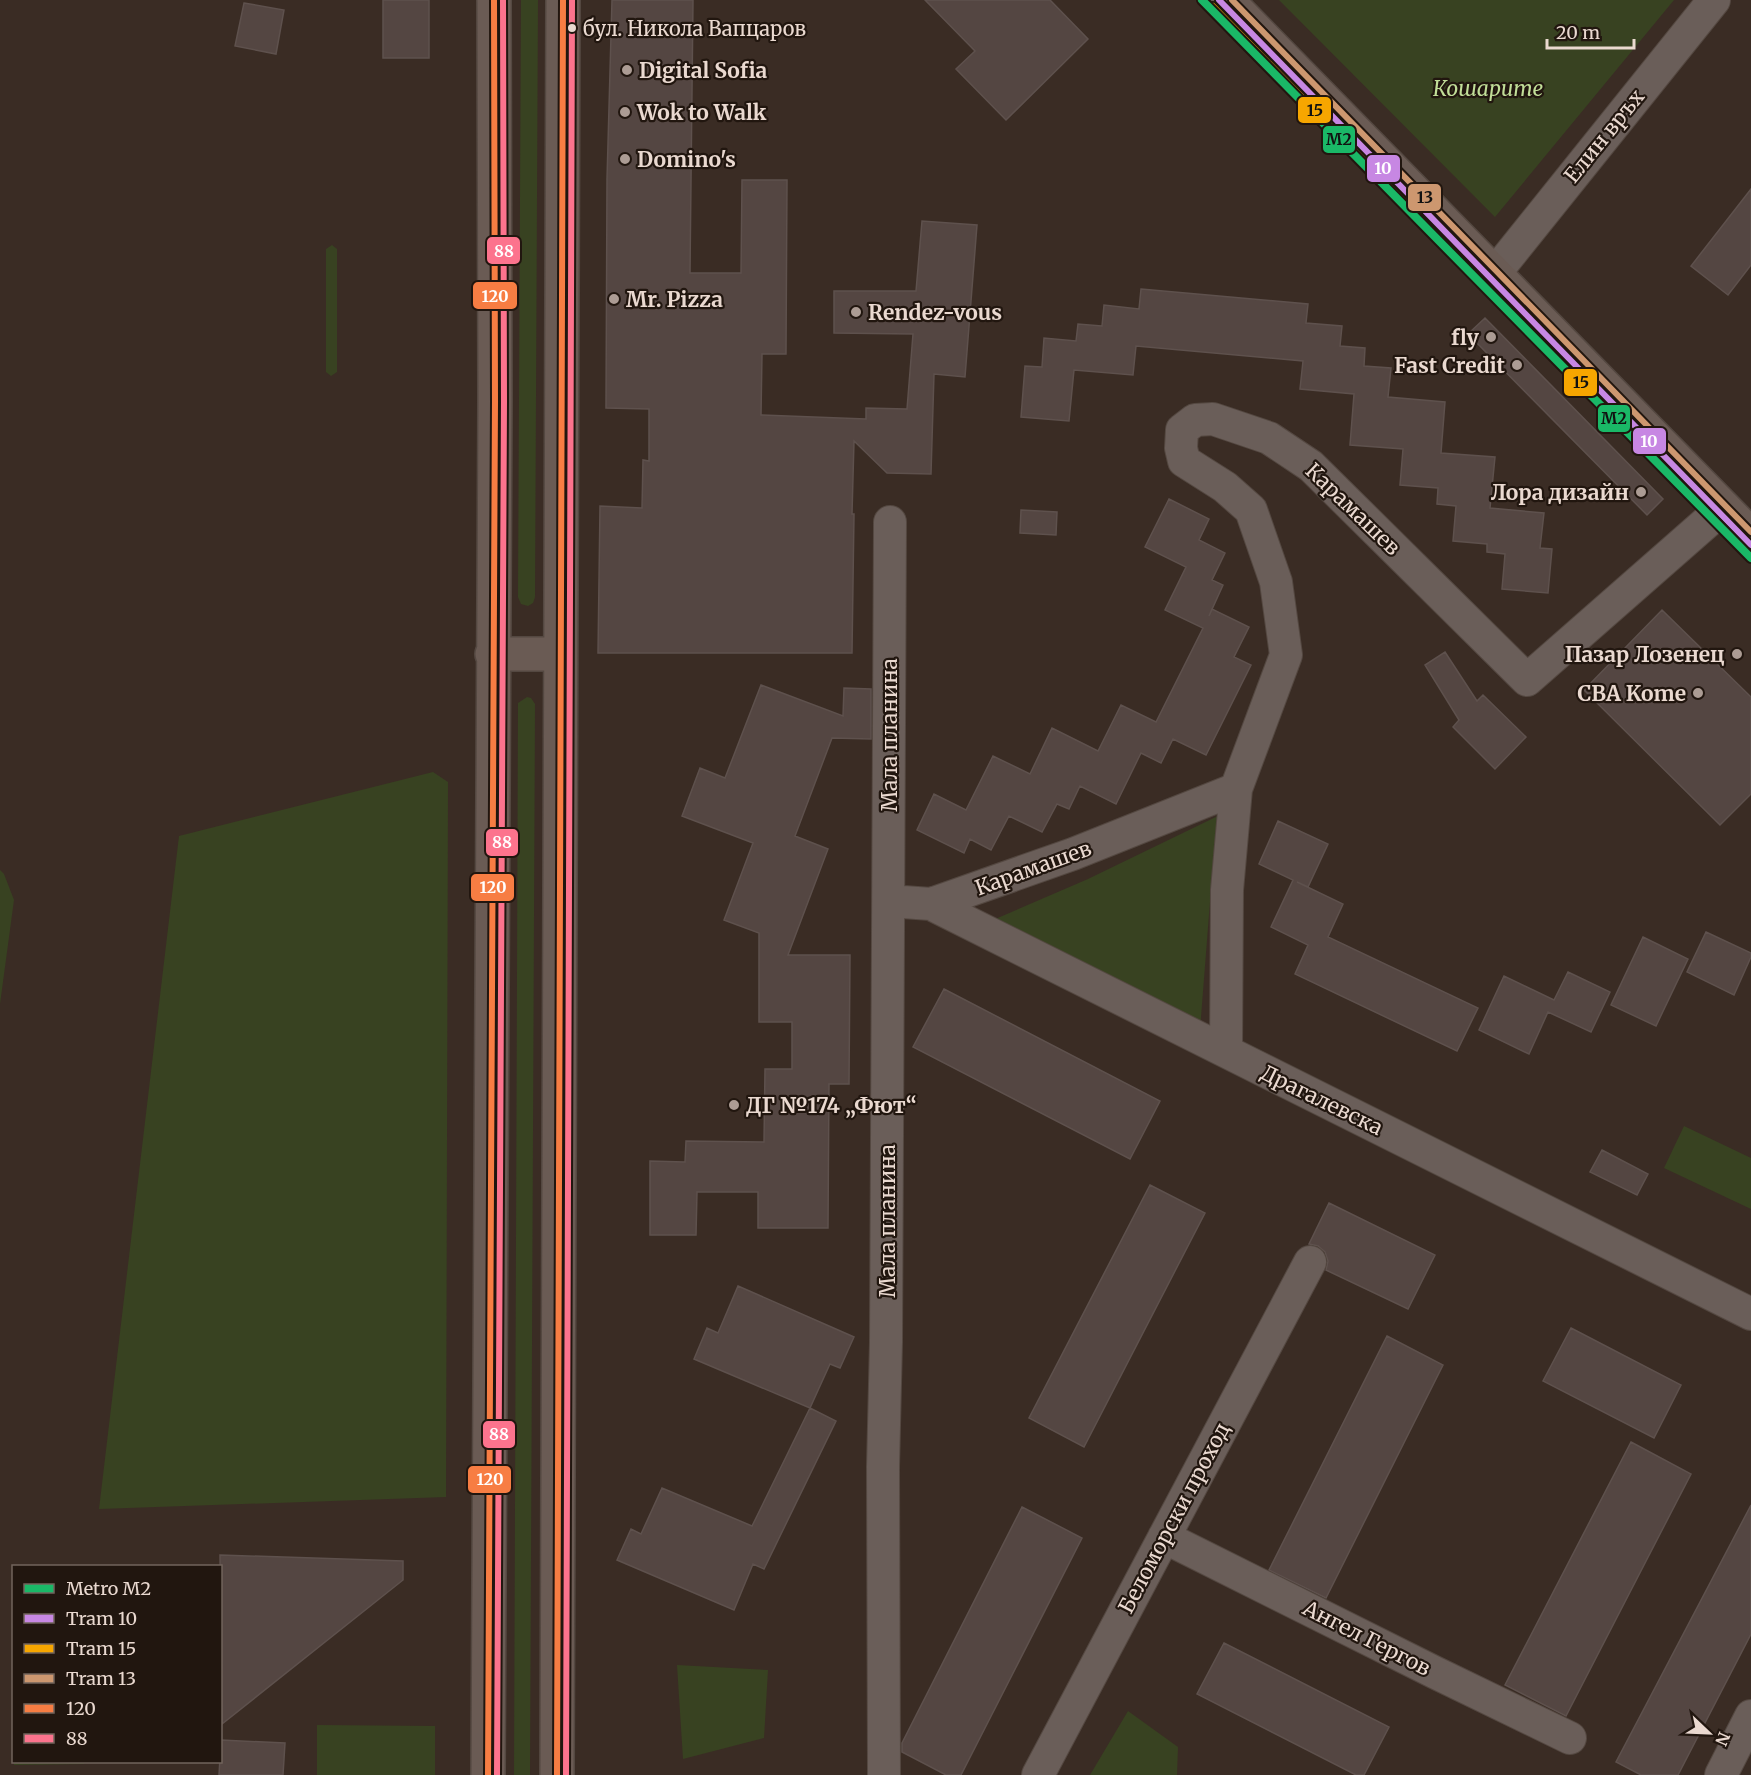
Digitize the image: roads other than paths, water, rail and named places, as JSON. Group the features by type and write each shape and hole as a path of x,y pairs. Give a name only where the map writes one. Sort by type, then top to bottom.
{"main road":[{"path":"488,1775 495,401 494,0"},
{"path":"557,1775 563,0"},
{"path":"1227,0 1751,536"},
{"path":"492,654 560,654"}],"street":[{"name":"Елин връх","path":"1495,273 1714,0"},
{"name":"Карамашев","path":"1226,1051 1227,890 1236,789 1286,655 1276,582 1251,510 1225,487 1184,461 1181,448 1182,430 1195,420 1213,419 1269,438 1311,466 1527,680 1724,507"},
{"name":"Мала планина","path":"884,1775 883,1467 886,1407 890,522"},
{"name":"Карамашев","path":"931,904 1073,854 1236,789"},
{"name":"Драгалевска","path":"889,901 931,904 1751,1314"},
{"name":"Беломорски проход","path":"1038,1775 1310,1262"},
{"name":"Ангел Гергов","path":"1164,1537 1570,1738"},
{"path":"1721,1775 1751,1716"}],"metro line":[{"name":"M2","path":"1202,0 1751,558"}],"tram line":[{"name":"10","path":"1219,0 1751,545"},
{"name":"13","path":"1232,0 1751,532"},
{"name":"15","path":"1213,6 1745,551"}],"place":[{"name":"бул. Никола Вапцаров","path":"572,28"},
{"name":"Digital Sofia","path":"627,70"},
{"name":"Wok to Walk","path":"625,112"},
{"name":"Domino's","path":"625,159"},
{"name":"Mr. Pizza","path":"614,299"},
{"name":"Rendez-vous","path":"856,312"},
{"name":"fly","path":"1491,337"},
{"name":"Fast Credit","path":"1517,365"},
{"name":"Лора дизайн","path":"1641,492"},
{"name":"Пазар Лозенец","path":"1737,654"},
{"name":"CBA Kome","path":"1698,693"},
{"name":"ДГ №174 „Фют“","path":"734,1105"}],"park label":[{"name":"Кошарите","path":"1488,88"}]}
